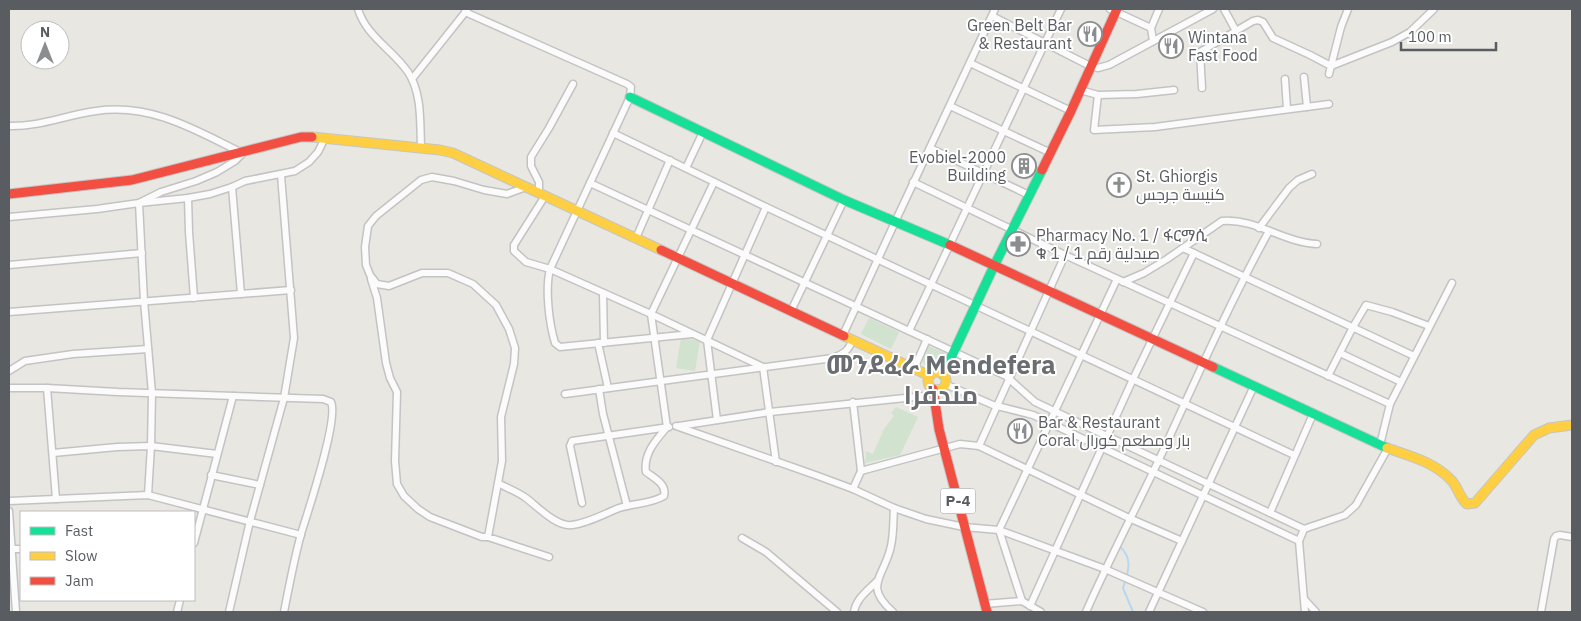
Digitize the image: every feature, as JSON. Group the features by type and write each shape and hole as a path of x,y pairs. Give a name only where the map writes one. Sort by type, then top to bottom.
{"main road":[{"path":"943,374 1071,111 1114,10"},
{"path":"630,97 844,200 950,245 1384,447 1427,463 1446,475 1454,483 1462,501 1467,504 1475,502 1534,435 1549,428 1572,425"},
{"path":"9,194 132,180 301,137 420,147 453,153 914,369 930,376 934,372 943,374 946,379 945,384 942,389 933,392"},
{"name":"P-4","path":"930,376 928,383 933,392 944,449 986,608"}],"street":[{"path":"358,9 361,20 369,32 400,62 412,79 418,98 420,147"},
{"path":"843,335 995,9"},
{"path":"909,331 984,174 1022,88 1061,9"},
{"path":"1153,41 1151,28 1159,9"},
{"path":"992,16 1090,66 1098,68 1108,65 1153,41 1204,11 1214,9"},
{"path":"1224,9 1236,31"},
{"path":"1329,74 1341,27 1348,9"},
{"path":"1202,88 1200,52 1253,21 1263,22 1273,38 1331,66 1392,42 1410,32 1434,9"},
{"path":"412,79 466,10 631,87 630,97 614,133 550,269 548,297 555,343 560,347 655,336 692,334"},
{"path":"1114,10 1151,28"},
{"path":"970,63 1071,111"},
{"path":"1304,77 1307,107"},
{"path":"1285,79 1287,109"},
{"path":"573,84 531,157 531,166 539,182 542,195 514,245 514,251 526,262 550,269 763,367"},
{"path":"1080,90 1098,95 1137,94 1174,90"},
{"path":"1098,95 1094,130 1155,127 1329,104"},
{"path":"950,106 1051,153"},
{"path":"9,126 47,122 96,111 129,109 172,119 243,151 235,161 218,172 161,192 139,203"},
{"path":"686,168 704,132"},
{"path":"614,133 827,236 878,258 1294,455"},
{"path":"9,217 97,209 210,194 232,187 245,180 295,171 309,162 318,152 325,138"},
{"path":"930,148 1029,195"},
{"path":"636,238 670,160"},
{"path":"1259,228 1289,188 1298,180 1312,174"},
{"path":"229,612 250,521 284,398 294,338 281,175"},
{"path":"526,187 507,194 484,190 454,180 432,177 421,180 376,216 368,226 365,247 366,265 377,298 386,363 390,378 397,392 395,461 397,484 404,496 430,517 482,537 488,537 549,558"},
{"path":"498,483 526,497 535,507 560,522 570,525 627,506 657,500 664,496 665,490 663,485 646,472 644,462 667,427 651,314 714,182"},
{"path":"913,182 1066,256 1390,404"},
{"path":"590,183 928,339 1009,379 1035,402 1304,529 1345,515 1356,505 1384,447 1390,404 1452,283"},
{"path":"232,187 241,294"},
{"path":"188,198 194,298"},
{"path":"791,311 844,200"},
{"path":"139,203 144,301 152,393 148,495"},
{"path":"717,420 707,340 746,256 766,207"},
{"path":"1041,612 1022,601 999,530 1100,315 1120,280 1144,273 1222,221 1259,228 1295,241 1317,244"},
{"path":"1086,612 1220,327 1269,232"},
{"path":"1183,248 1414,356"},
{"path":"1030,606 1133,379 1194,253"},
{"path":"9,265 142,254"},
{"path":"979,446 1066,256"},
{"path":"370,275 377,284 389,286 422,273 448,273 473,284 496,305 509,330 515,348 514,364 501,417 502,461 488,537"},
{"path":"9,312 291,290"},
{"path":"603,293 601,343 608,388"},
{"path":"1328,376 1364,307 1369,305 1429,326"},
{"path":"914,369 928,339"},
{"path":"565,394 833,358 843,354 850,348 852,340"},
{"path":"9,371 24,361 73,354 148,349"},
{"path":"1340,353 1401,382"},
{"path":"763,367 776,462"},
{"path":"945,384 997,407 1033,415 1299,541"},
{"path":"1149,612 1254,386"},
{"path":"9,388 322,399 332,402 334,407 331,426 301,535 284,612"},
{"path":"47,388 56,499"},
{"path":"599,389 608,435 627,506"},
{"path":"582,503 570,446 572,441 578,439 770,412 933,392"},
{"path":"195,539 233,396"},
{"path":"853,402 861,471 853,489"},
{"path":"1270,513 1313,414"},
{"path":"676,426 853,489 894,508 926,519 964,527 999,530 1126,577 1203,612"},
{"path":"861,471 960,444 979,446 1129,518 1182,541"},
{"path":"53,453 151,446 217,454"},
{"path":"211,475 260,485"},
{"path":"9,501 148,495 301,535"},
{"path":"854,612 860,598 876,582 891,548 894,508"},
{"path":"9,510 12,549 11,585 18,598 16,612"},
{"path":"1304,529 1299,541 1305,612"},
{"path":"1541,612 1554,540 1560,534 1572,537"},
{"path":"742,538 766,552 836,612"},
{"path":"12,549 20,549"},
{"path":"876,582 878,594 893,612"},
{"path":"1304,599 1316,612"},
{"path":"986,608 1022,601"}],"green space":[{"path":"869,318 899,332 891,349 861,334"},
{"path":"681,338 700,341 695,371 676,368"},
{"path":"928,346 945,353 937,365 930,368 924,365 922,359"},
{"path":"896,407 918,417 900,455 865,463 866,451 873,454 884,429 894,416 891,413"}],"waterway":[{"path":"1119,546 1127,556 1128,571 1123,588 1133,612"}],"traffic: fast":[{"path":"630,97 844,200 950,245"},
{"path":"943,375 1042,170"},
{"path":"1213,367 1387,448"}],"traffic: slow":[{"path":"312,137 440,150 453,153 661,250"},
{"path":"844,336 930,376"},
{"path":"937,372 943,375 946,381 943,387 937,390 931,387 928,381 931,375 937,372"},
{"path":"1387,448 1422,460 1438,469 1452,481 1467,504 1475,503 1534,435 1549,428 1572,425"}],"traffic: jam":[{"path":"1042,170 1117,9"},
{"path":"9,194 132,180 301,137 312,137"},
{"path":"950,245 1213,367"},
{"path":"661,250 844,336"},
{"path":"933,389 939,429 987,612"}],"place":[{"name":"Green Belt Bar & Restaurant","path":"1090,34"},
{"name":"Wintana Fast Food","path":"1171,46"},
{"name":"Evobiel-2000 Building","path":"1024,166"},
{"name":"St. Ghiorgis كنيسة جرجس","path":"1119,185"},
{"name":"Pharmacy No. 1 / ፋርማሲ ቁ 1 / صيدلية رقم 1","path":"1018,244"},
{"name":"Bar & Restaurant Coral بار ومطعم كورال","path":"1020,431"}],"district":[{"name":"መንደፈራ Mendefera مندفرا","path":"941,380"}]}
